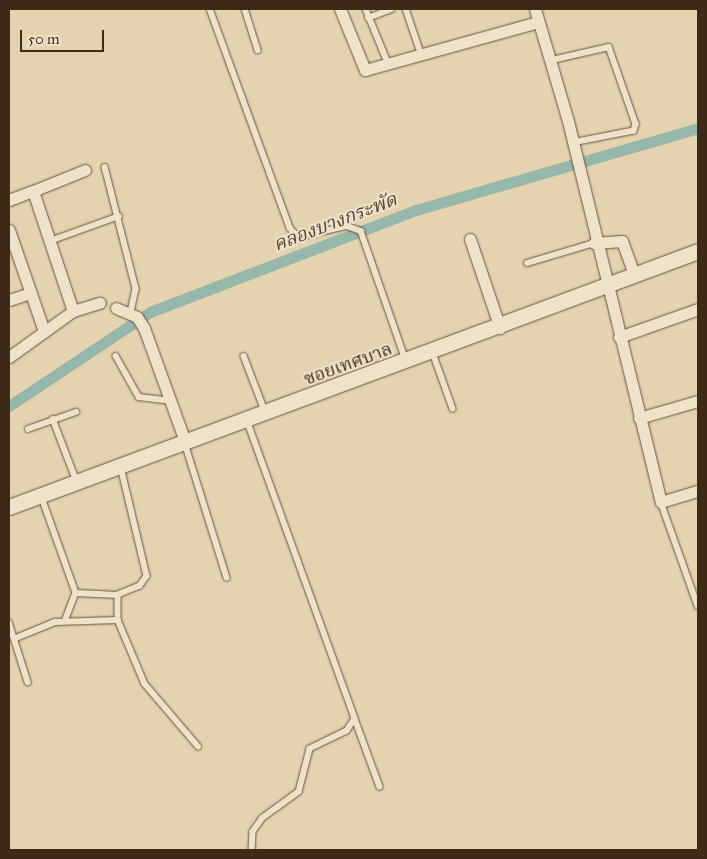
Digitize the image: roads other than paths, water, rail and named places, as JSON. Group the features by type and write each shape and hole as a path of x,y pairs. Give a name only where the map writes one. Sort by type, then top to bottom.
{"street":[{"path":"340,9 362,69 389,65 421,53 538,22"},
{"path":"534,9 552,60 573,143 594,243 661,502 698,490"},
{"path":"9,200 85,170"},
{"path":"33,191 73,311"},
{"path":"9,232 44,331"},
{"path":"470,239 500,328"},
{"path":"594,243 622,241 635,276"},
{"name":"ซอยเทศบาล","path":"9,507 185,441 433,353 698,251"},
{"path":"9,300 31,294"},
{"path":"9,357 73,311 100,303"},
{"path":"116,308 134,315 144,328 185,441"},
{"path":"619,337 698,309"},
{"path":"639,418 698,401"}],"lane":[{"path":"210,9 294,235 357,228 364,236 407,362"},
{"path":"244,9 258,50"},
{"path":"366,9 368,18 389,65"},
{"path":"368,18 391,9"},
{"path":"406,9 421,53"},
{"path":"552,60 609,47 636,124 634,131 573,143"},
{"path":"104,167 119,216 136,289 134,315"},
{"path":"50,241 119,216"},
{"path":"527,263 594,243"},
{"path":"433,353 453,409"},
{"path":"116,356 139,397 170,401"},
{"path":"244,356 265,413"},
{"path":"28,429 76,412"},
{"path":"53,419 77,482"},
{"path":"247,420 380,787"},
{"path":"185,441 227,578"},
{"path":"76,592 118,595 140,586 147,576 120,465"},
{"path":"41,495 76,592 65,621"},
{"path":"661,502 698,606"},
{"path":"118,595 118,620 145,684 198,746"},
{"path":"16,638 65,621 118,620"},
{"path":"9,622 16,638 28,682"},
{"path":"252,850 253,832 263,818 300,792 310,749 347,730 355,719"}],"waterway":[{"name":"คลองบางกระพัด","path":"9,406 150,312 416,210 698,128"}]}
